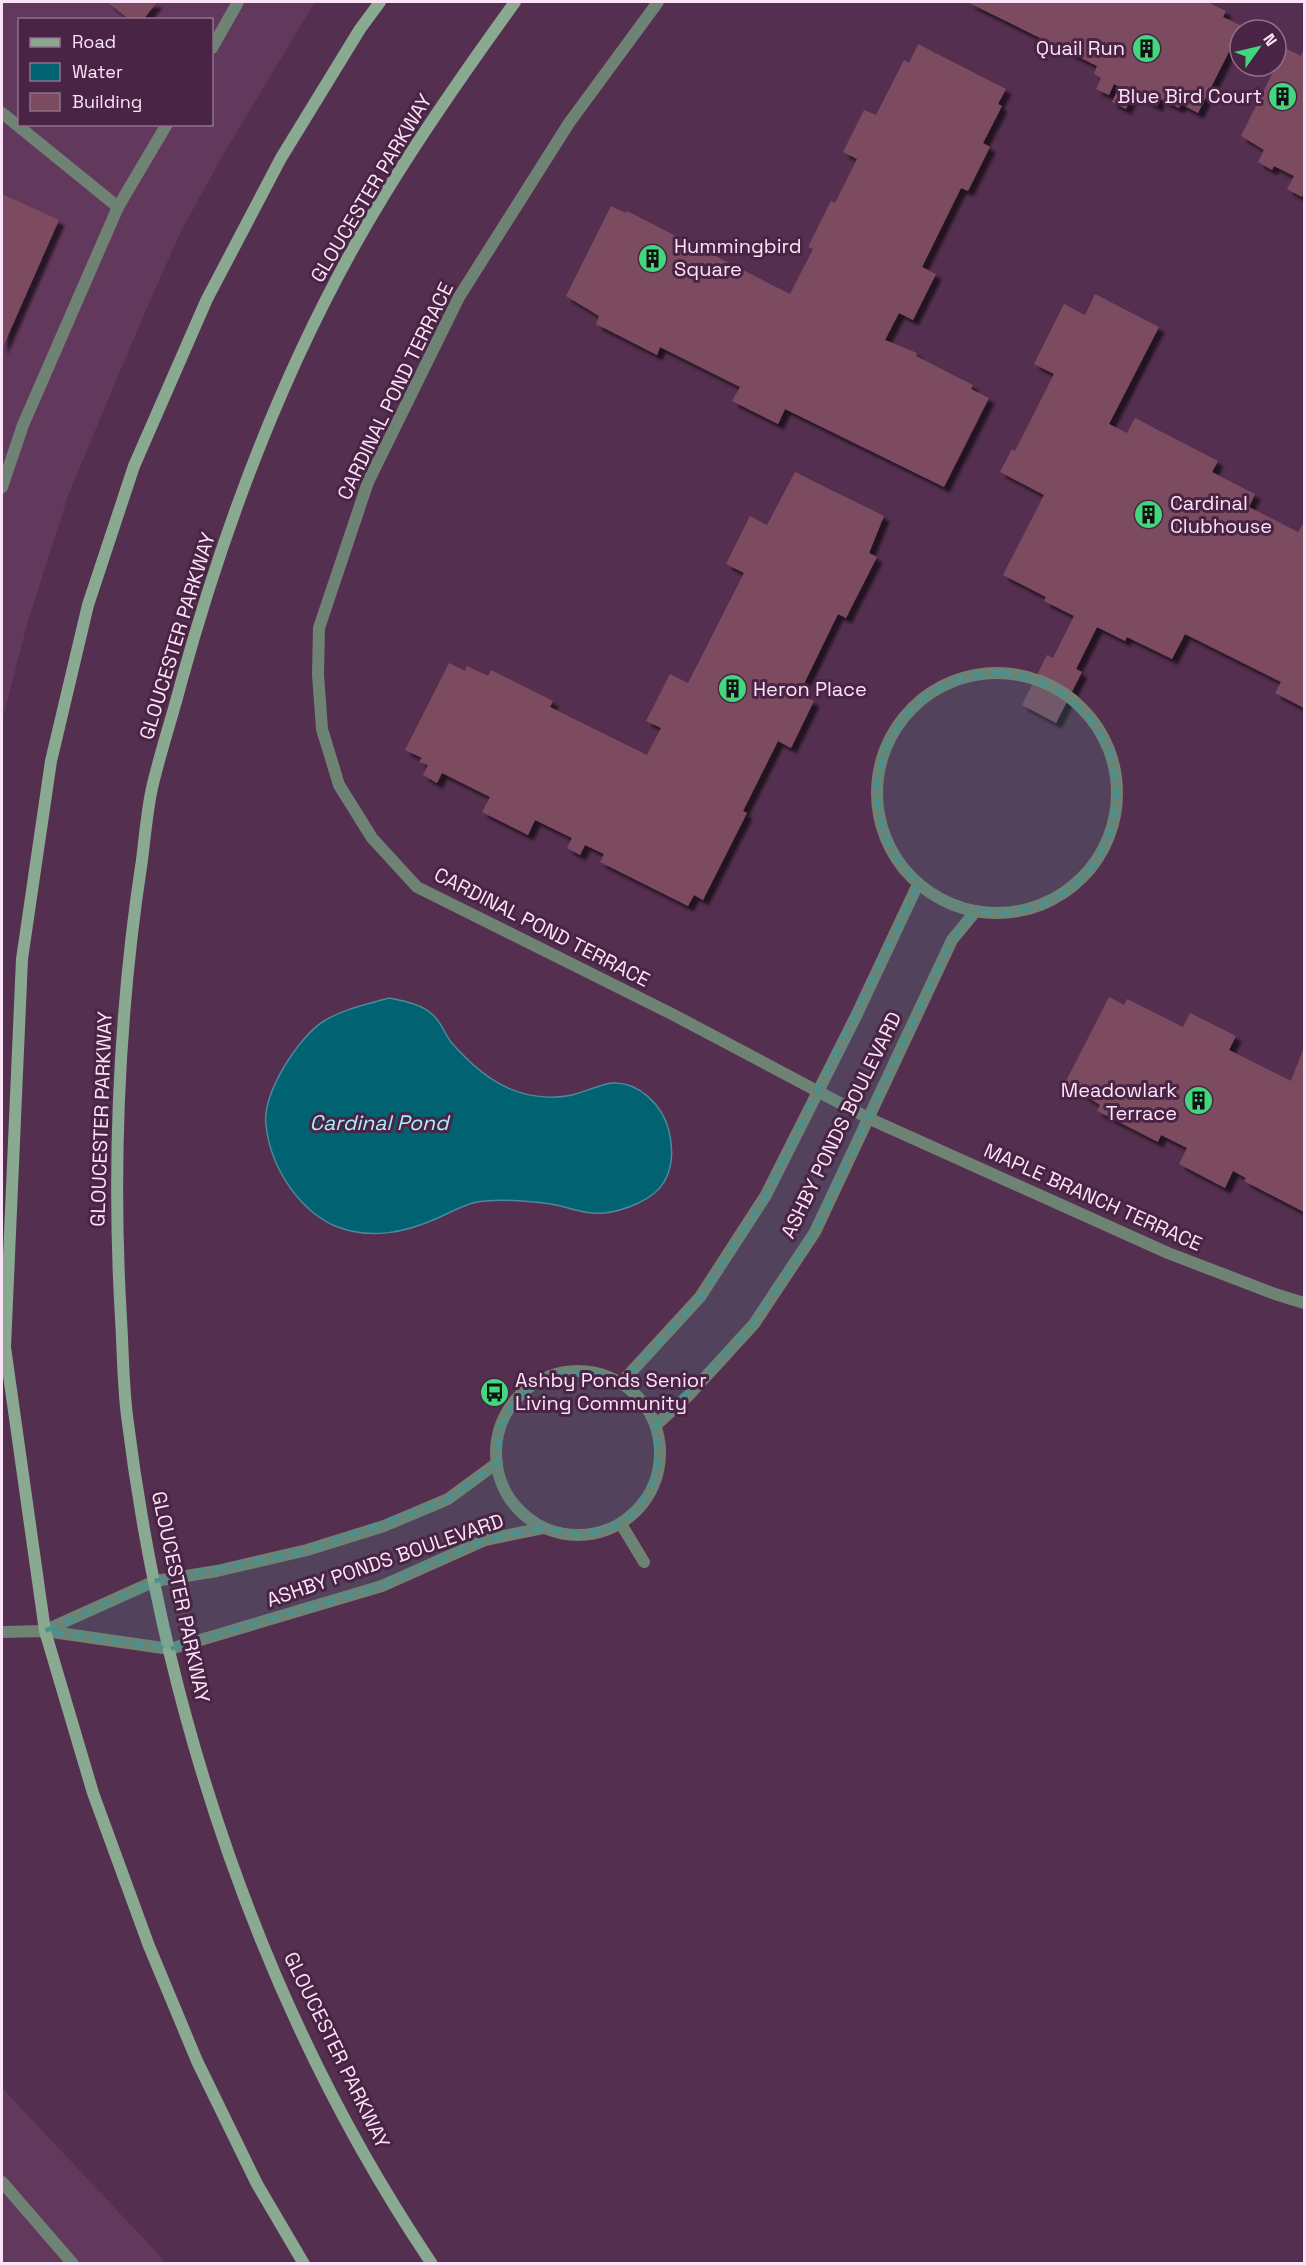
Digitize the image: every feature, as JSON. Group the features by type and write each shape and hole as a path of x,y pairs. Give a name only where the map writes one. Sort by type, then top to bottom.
{"main road":[{"path":"304,2264 257,2184 202,2071 149,1946 93,1793 45,1631 5,1347 22,959 51,761 88,605 134,466 207,299 281,158 360,29 380,2"},
{"name":"GLOUCESTER PARKWAY","path":"432,2264 401,2217 344,2118 255,1925 214,1812 185,1712 156,1581 126,1413 116,1237 119,1081 128,957 152,790 201,611 260,445 316,321 383,196 456,83 515,2"}],"street":[{"path":"213,46 238,2"},
{"name":"CARDINAL POND TERRACE","path":"658,2 569,123 459,297 368,482 319,628 318,675 322,729 339,785 372,838 417,887 670,1013 870,1119"},
{"path":"2,113 118,207"},
{"path":"2,487 23,424 118,207 166,126"},
{"path":"999,672 1035,679 1067,696 1093,722 1111,754 1118,790 1113,827 1098,860 1073,888 1044,905 1010,914 975,912 945,902 918,884 894,856 880,822 876,786 884,750 902,718 929,693 963,677 999,672"},
{"name":"ASHBY PONDS BOULEVARD","path":"621,1383 700,1297 766,1195 818,1093 918,884"},
{"name":"ASHBY PONDS BOULEVARD","path":"656,1425 689,1395 754,1324 815,1232 952,940 975,912"},
{"name":"MAPLE BRANCH TERRACE","path":"870,1119 1168,1253 1275,1294 1305,1303"},
{"name":"ASHBY PONDS BOULEVARD","path":"586,1372 604,1375 621,1383 642,1401 656,1425 660,1442 657,1476 649,1495 637,1511 621,1524 583,1536 563,1534 543,1528 526,1517 512,1502 502,1484 497,1463 500,1427 508,1410 534,1384 549,1376 586,1372"},
{"name":"ASHBY PONDS BOULEVARD","path":"45,1631 156,1581 217,1571 307,1550 384,1526 448,1499 497,1463"},
{"path":"621,1524 644,1562"},
{"name":"ASHBY PONDS BOULEVARD","path":"170,1649 382,1586 485,1540 543,1528"},
{"path":"2,1632 45,1631 170,1649"},
{"path":"2,2182 73,2264"}],"highlighted area":[{"path":"999,672 1035,679 1067,696 1093,722 1111,754 1117,790 1113,827 1098,860 1073,888 1044,905 1010,913 975,912 952,940 815,1232 754,1324 656,1425 657,1476 637,1511 621,1524 583,1536 543,1528 485,1540 382,1586 170,1649 45,1631 155,1581 307,1550 448,1499 497,1463 500,1427 508,1410 533,1384 567,1372 604,1375 621,1383 700,1297 766,1195 918,884 894,856 880,822 876,786 884,750 902,718 929,693 963,677"}],"shaded area":[{"path":"2,2 315,2 224,153 181,231 69,493 28,621 2,721"},
{"path":"2,2088 145,2240 166,2263 2,2263"}],"water":[{"name":"Cardinal Pond","path":"389,998 429,1011 451,1042 469,1061 490,1078 511,1089 537,1096 555,1097 572,1095 602,1085 622,1083 640,1091 655,1104 669,1131 671,1157 664,1182 653,1194 637,1204 604,1213 591,1213 533,1202 486,1201 467,1205 412,1228 374,1234 348,1230 321,1218 309,1209 288,1184 273,1155 266,1125 266,1112 270,1098 284,1067 303,1040 314,1029 339,1013"}],"building":[{"path":"107,2 157,2 145,18 127,18"},
{"name":"Quail Run","path":"967,2 1207,2 1226,11 1223,17 1228,19 1228,54 1198,113 1181,104 1179,108 1160,99 1157,106 1133,94 1126,109 1112,102 1119,87 1114,84 1109,95 1096,89 1101,78 1094,74 1097,66"},
{"name":"Hummingbird Square","path":"918,44 1006,89 998,104 1002,106 983,143 990,147 968,191 961,188 922,267 936,274 913,320 899,313 885,340 917,353 916,356 973,385 971,389 989,398 944,487 785,409 778,424 732,401 740,387 660,347 657,355 596,324 599,316 566,296 611,206 626,213 627,211 790,294 813,249 808,247 831,201 835,203 857,159 843,152 864,110 876,115 904,60 909,63"},
{"name":"Blue Bird Court","path":"1288,50 1301,56 1302,52 1304,54 1304,191 1302,197 1287,189 1294,176 1274,166 1272,170 1258,162 1264,150 1241,136 1270,78 1288,78"},
{"path":"2,194 59,220 2,349"},
{"name":"Cardinal Clubhouse","path":"1095,294 1159,327 1109,424 1127,433 1135,418 1218,461 1212,472 1255,494 1249,507 1298,532 1304,523 1304,708 1275,693 1281,682 1185,634 1172,659 1127,637 1125,641 1097,627 1076,669 1082,672 1056,723 1022,705 1047,655 1053,658 1074,616 1044,601 1046,597 1003,575 1044,495 1000,472 1012,449 1015,451 1054,374 1034,364 1064,304 1085,315"},
{"name":"Heron Place","path":"795,472 884,516 869,553 877,557 846,618 838,614 799,694 814,701 791,748 778,741 743,811 747,813 703,900 694,895 688,906 600,862 604,854 585,845 580,855 567,848 572,838 535,820 528,835 482,812 490,797 442,773 437,783 423,775 428,765 419,762 422,758 405,750 449,663 465,671 467,666 488,676 491,670 553,701 550,707 647,755 661,728 646,721 670,674 688,683 744,573 726,564 750,516 767,525"},
{"name":"Meadowlark Terrace","path":"1109,997 1124,1005 1127,999 1183,1027 1190,1013 1236,1036 1229,1050 1291,1081 1304,1047 1304,1212 1244,1181 1246,1178 1233,1171 1225,1188 1179,1164 1187,1148 1161,1135 1158,1142 1097,1111 1100,1105 1065,1083"}],"place":[{"name":"Quail Run","path":"1146,48"},
{"name":"Blue Bird Court","path":"1283,96"},
{"name":"Hummingbird Square","path":"653,258"},
{"name":"Cardinal Clubhouse","path":"1149,515"},
{"name":"Heron Place","path":"732,689"},
{"name":"Meadowlark Terrace","path":"1198,1101"},
{"name":"Ashby Ponds Senior Living Community","path":"494,1392"}]}
